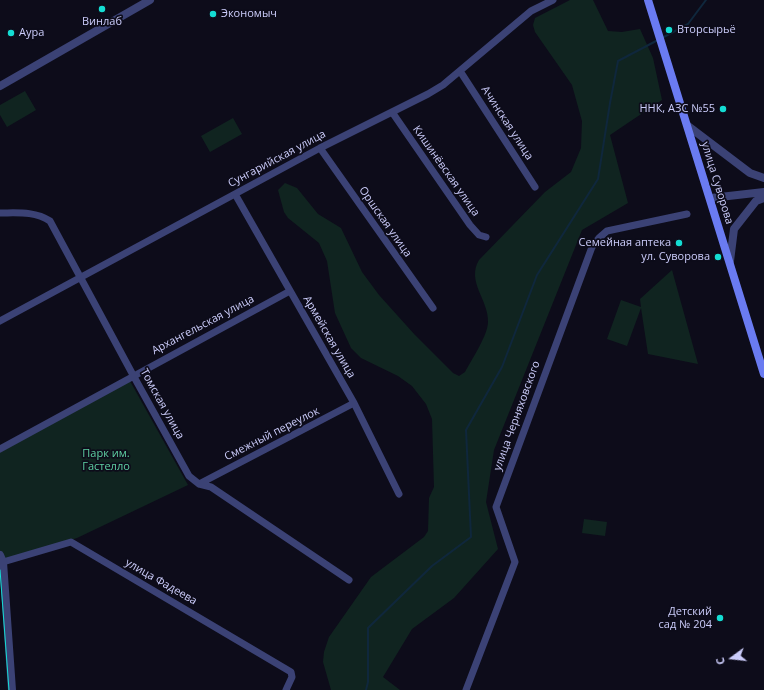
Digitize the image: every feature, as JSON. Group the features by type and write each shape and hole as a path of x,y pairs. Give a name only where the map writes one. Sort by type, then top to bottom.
{"main road":[{"name":"улица Суворова","path":"648,0 764,374"}],"street":[{"path":"0,86 150,0"},
{"name":"Сунгарийская улица","path":"0,321 81,279 320,148 428,94 443,85 531,11 553,0"},
{"name":"Ачинская улица","path":"460,71 535,187"},
{"name":"Кишинёвская улица","path":"392,112 470,225 479,234 486,237"},
{"path":"688,126 750,173 764,178"},
{"name":"Оршская улица","path":"320,148 432,308"},
{"path":"710,198 764,192"},
{"name":"Армейская улица","path":"235,194 354,403 400,494"},
{"path":"730,261 734,229 756,201 764,198"},
{"name":"Томская улица","path":"0,213 34,214 43,216 50,221 189,476 199,484 211,487 349,580"},
{"name":"улица Черняховского","path":"466,690 515,562 496,506 592,247 607,231 687,214"},
{"name":"Архангельская улица","path":"0,449 290,290"},
{"name":"Смежный переулок","path":"199,484 354,403"},
{"name":"улица Фадеева","path":"2,559 70,542 291,672 292,676 286,690"},
{"path":"2,559 12,690 18,690"}],"green space":[{"path":"570,0 593,0 608,31 622,32 640,29 653,58 662,100 610,135 628,203 582,230 494,450 486,502 498,549 454,598 412,629 383,677 400,690 331,690 323,662 324,652 329,637 371,577 424,537 428,531 429,498 434,487 432,419 426,404 412,386 398,376 361,358 351,348 335,313 327,261 319,243 288,218 284,212 278,190 285,183 297,188 318,214 341,228 362,272 379,295 415,335 453,373 459,376 465,372 483,340 488,322 485,306 476,283 476,268 479,260 545,192 571,172 581,148 582,121 572,85 535,32 533,25 535,18"},
{"path":"25,91 36,110 7,127 0,115 0,105"},
{"path":"233,118 242,134 210,152 201,136"},
{"path":"672,270 698,364 648,354 641,308 627,346 607,339 621,300 641,307 640,299"},
{"name":"Парк им. Гастелло","path":"130,381 188,485 77,538 4,560 0,550 0,452"},
{"path":"584,519 607,522 605,536 582,533"}],"waterway":[{"path":"662,38 688,24 706,0"},
{"path":"366,690 368,682 368,628 432,566 471,537 466,430 502,367 537,275 598,179 618,61 658,40"}],"tram line":[{"path":"0,570 9,690"}],"place":[{"name":"Винлаб","path":"102,9"},
{"name":"Экономыч","path":"213,14"},
{"name":"Вторсырьё","path":"669,30"},
{"name":"Аура","path":"11,33"},
{"name":"ННК, АЗС №55","path":"723,109"},
{"name":"Семейная аптека","path":"679,243"},
{"name":"ул. Суворова","path":"718,257"},
{"name":"Детский сад № 204","path":"720,618"}]}
